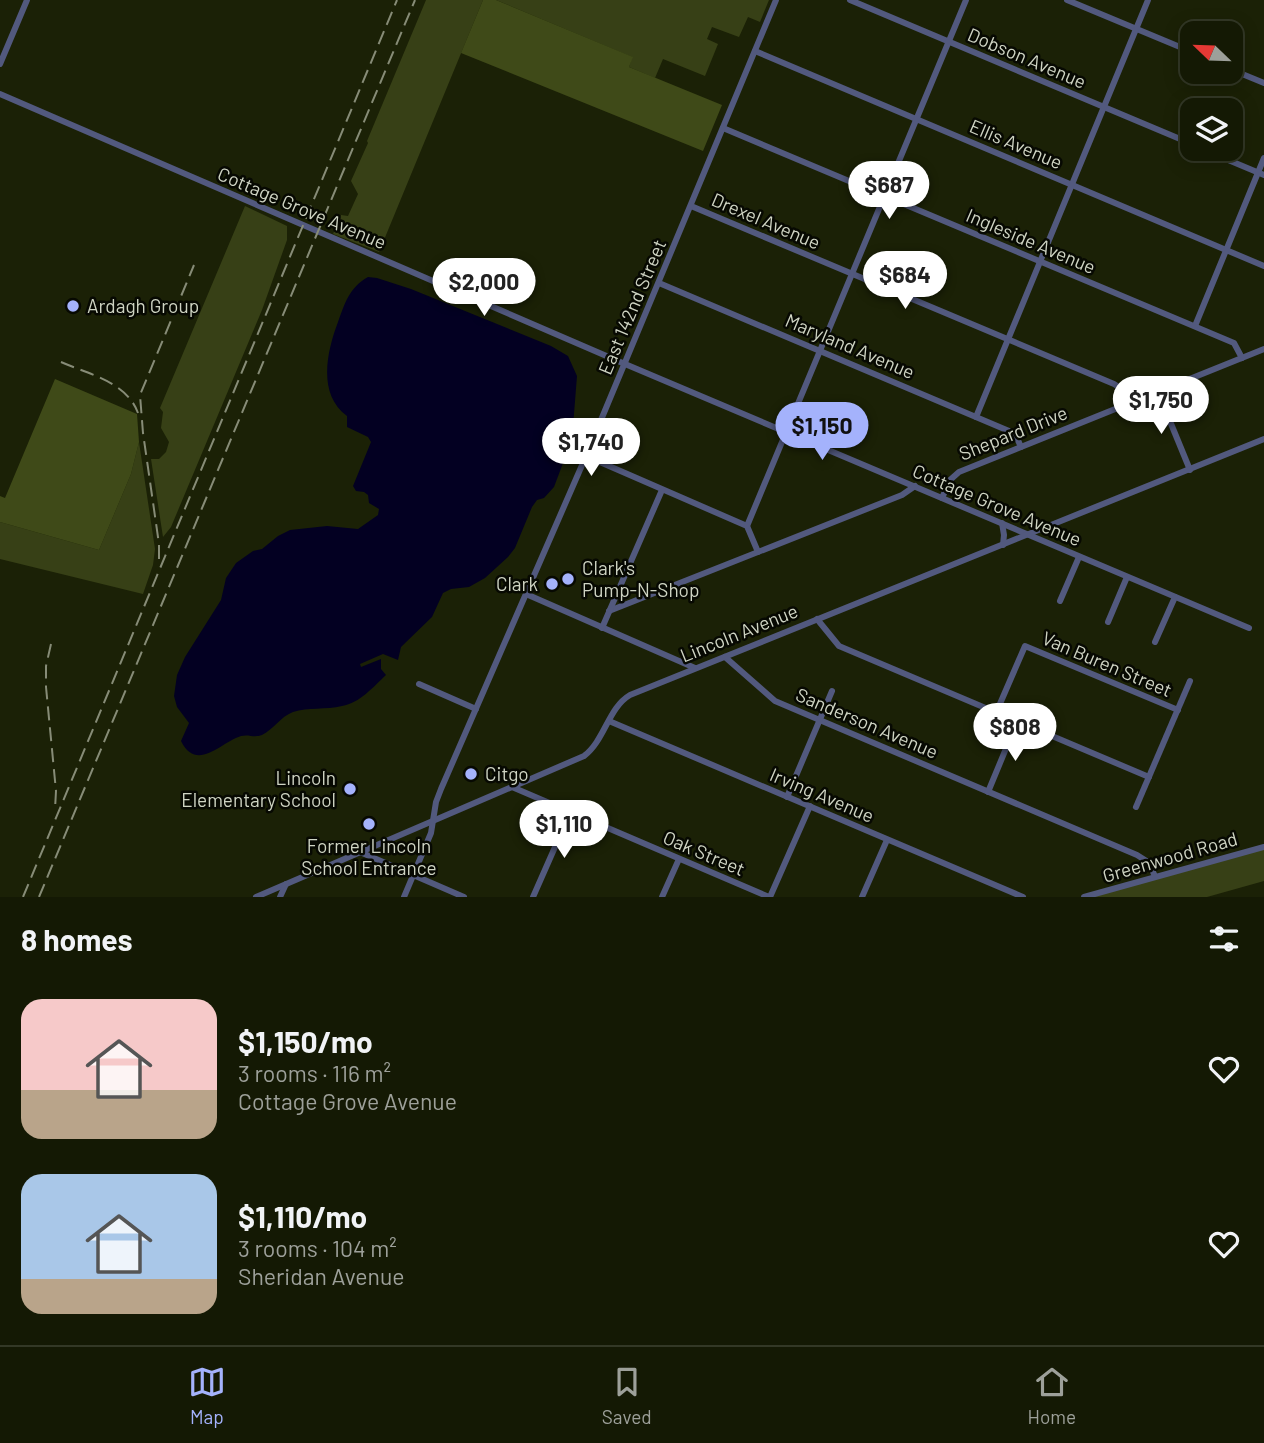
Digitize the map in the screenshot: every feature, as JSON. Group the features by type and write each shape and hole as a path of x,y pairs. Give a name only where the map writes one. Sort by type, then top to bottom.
{"street":[{"path":"0,64 27,0"},
{"name":"East 142nd Street","path":"404,897 431,833 441,789 586,456 776,0"},
{"name":"Dobson Avenue","path":"850,0 1180,140"},
{"path":"747,526 966,0"},
{"path":"1067,0 1180,47"},
{"path":"976,417 1148,0"},
{"name":"Ellis Avenue","path":"755,51 1264,266"},
{"path":"1243,74 1264,83"},
{"name":"Cottage Grove Avenue","path":"0,94 625,364 1249,628"},
{"name":"Ingleside Avenue","path":"723,128 1234,343 1242,358"},
{"path":"1195,327 1261,174 1264,158"},
{"path":"1230,161 1261,174"},
{"name":"Drexel Avenue","path":"691,206 1121,387 1132,402"},
{"name":"Maryland Avenue","path":"659,283 1009,431 1017,438 1021,447"},
{"name":"Shepard Drive","path":"942,498 950,480 959,471 1264,349"},
{"path":"1158,392 1190,470"},
{"name":"Lincoln Avenue","path":"256,897 584,756 595,746 625,698 1264,439"},
{"path":"586,456 747,526 758,552"},
{"path":"609,611 902,495 915,486"},
{"path":"602,628 662,490"},
{"path":"1002,523 1003,545"},
{"path":"1060,601 1079,557"},
{"path":"1108,622 1127,577"},
{"path":"526,594 695,668"},
{"path":"1155,642 1175,597"},
{"path":"817,619 839,646 1149,777"},
{"name":"Van Buren Street","path":"996,713 1025,646 1178,710"},
{"name":"Sanderson Avenue","path":"725,657 766,694 819,721 1137,855 1148,862 1155,876"},
{"path":"1136,807 1190,681"},
{"path":"419,684 476,709"},
{"path":"787,797 832,691"},
{"name":"Irving Avenue","path":"609,721 1023,897"},
{"path":"988,792 1017,722"},
{"name":"Oak Street","path":"512,787 769,897"},
{"path":"769,897 810,806"},
{"path":"533,897 570,813"},
{"path":"862,897 887,840"},
{"name":"Greenwood Road","path":"1083,897 1264,847"},
{"path":"360,852 464,897"},
{"path":"662,897 679,859"},
{"path":"280,897 286,884"}],"green space":[{"path":"426,0 483,0 379,252 333,234 341,215 348,216 358,194 351,181"},
{"path":"483,0 496,0 633,57 629,67 722,105 703,151 461,53"},
{"path":"496,0 769,0 760,22 748,17 739,37 712,27 707,39 718,44 705,76 663,59 655,78 629,67 632,57"},
{"path":"245,206 287,226 287,240 262,310 171,527 163,537 151,459 159,459 166,452 169,442 161,428 163,412 160,408"},
{"path":"55,379 137,414 139,442 131,474 99,550 0,522 0,496 5,498"},
{"path":"139,442 155,549 153,565 143,594 0,559 0,522 99,550 131,474"},
{"path":"1264,848 1264,881 1207,897 1084,897"}],"water":[{"path":"368,277 411,289 551,346 568,356 577,376 572,439 554,487 532,507 515,548 508,557 485,578 469,587 443,593 432,617 401,647 398,660 383,654 360,664 361,667 381,659 381,669 386,675 366,694 355,702 342,706 293,712 262,735 241,736 210,753 194,755 181,741 189,723 177,707 174,696 177,675 185,657 221,600 226,578 236,563 290,530 327,526 358,529 378,515 379,509 369,503 368,495 356,491 353,486 371,442 368,437 347,427 347,416 331,396 327,372 334,333 346,302 356,286"}],"railway":[{"path":"23,897 397,0"},
{"path":"39,897 415,0"},
{"path":"159,559 140,395 194,265"},
{"path":"61,362 116,386 133,402 138,413"},
{"path":"51,644 46,666 46,687 56,791 55,809"}],"place":[{"name":"Ardagh Group","path":"73,306"},
{"name":"Clark's Pump-N-Shop","path":"568,579"},
{"name":"Clark","path":"552,584"},
{"name":"Citgo","path":"471,774"},
{"name":"Lincoln Elementary School","path":"350,789"},
{"name":"Former Lincoln School Entrance","path":"369,824"}]}
